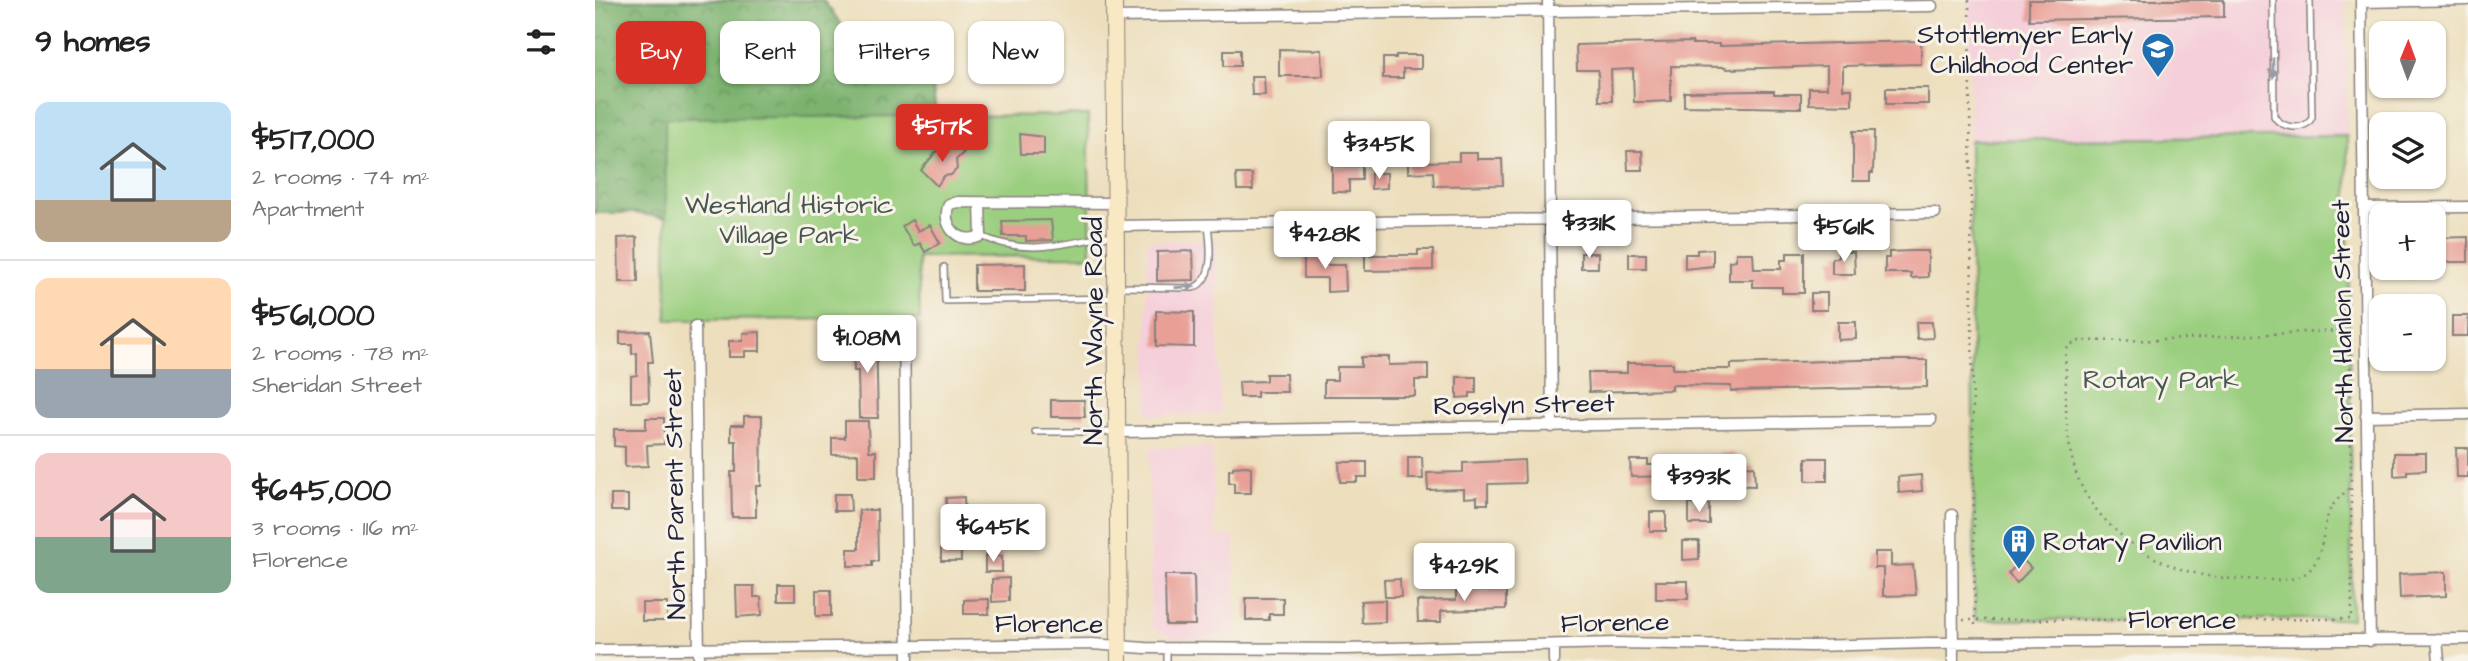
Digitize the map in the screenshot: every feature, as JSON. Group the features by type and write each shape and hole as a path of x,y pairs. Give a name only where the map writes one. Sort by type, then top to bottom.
{"main road":[{"name":"North Wayne Road","path":"1114,0 1119,653"}],"street":[{"path":"2361,1 2468,0"},
{"name":"North Hanlon Street","path":"2361,1 2370,641"},
{"path":"1548,6 1552,427"},
{"path":"1114,17 1548,6 1932,6"},
{"path":"980,202 981,236 964,240 957,236 947,223 945,214 949,204 980,202 1116,203"},
{"path":"2364,208 2468,206"},
{"path":"1116,230 1208,224 1935,213"},
{"path":"904,324 908,661"},
{"name":"North Parent Street","path":"695,326 699,655"},
{"path":"2366,416 2468,414"},
{"name":"Rosslyn Street","path":"1118,432 1931,421"},
{"path":"1952,515 1952,661"},
{"path":"2437,639 2439,661"},
{"name":"Florence","path":"595,650 699,655 908,646 1092,644 1119,653 1167,648 1371,649 1683,643 1811,646 2468,639"},
{"path":"1554,645 1554,661"}],"lane":[{"path":"2273,0 2274,116 2281,125 2289,127 2305,125 2312,117 2310,0"},
{"path":"944,267 945,301 1193,288 1206,279 1209,265 1208,224"},
{"path":"981,236 998,244 1023,248 1062,246 1116,230"},
{"path":"1035,432 1118,432"},
{"path":"1167,648 1167,661"}],"path":[{"path":"1969,0 1975,631"},
{"path":"1952,620 2352,619 2350,331 2165,340 2080,341 2071,344 2067,349 2068,435 2078,477 2090,503 2115,531 2141,551 2172,567 2218,579 2287,579 2305,575 2317,561 2331,508 2351,486"}],"shaded area":[{"name":"Stottlemyer Early Childhood Center","path":"1969,0 2346,0 2347,136 1970,140"},
{"path":"1217,240 1220,414 1148,415 1147,241"},
{"path":"1212,447 1214,535 1234,537 1237,638 1177,639 1151,628 1149,448"}],"green space":[{"path":"595,0 823,0 839,21 834,21 834,84 929,84 933,89 937,123 684,221 636,213 595,213"},
{"name":"Westland Historic Village Park","path":"1088,115 1091,256 918,257 920,319 667,320 665,118"},
{"name":"Rotary Park","path":"2347,136 2352,619 1975,620 1970,140"}],"building":[{"path":"2029,0 2224,0 2224,17 2029,20"},
{"path":"1921,41 1921,64 1843,66 1843,89 1852,89 1852,105 1809,104 1809,88 1827,88 1827,66 1726,69 1671,66 1671,101 1648,102 1634,102 1633,69 1611,70 1612,101 1599,101 1598,70 1577,70 1576,45 1692,42 1719,46"},
{"path":"1279,49 1322,50 1323,76 1279,76"},
{"path":"1224,50 1240,50 1240,66 1224,66"},
{"path":"1396,55 1421,55 1421,69 1403,69 1403,78 1383,78 1383,58 1396,58"},
{"path":"1251,76 1264,76 1265,95 1252,95"},
{"path":"1886,88 1928,88 1928,104 1886,104"},
{"path":"1774,91 1774,94 1801,94 1801,108 1684,106 1684,92"},
{"path":"1853,131 1874,131 1873,173 1870,173 1870,181 1853,181"},
{"path":"1020,134 1044,137 1044,154 1021,154"},
{"path":"956,146 964,152 956,160 957,169 951,175 944,176 937,186 921,170 940,147 943,150"},
{"path":"1627,151 1642,151 1643,170 1628,170"},
{"path":"1459,153 1477,153 1477,159 1502,159 1503,185 1434,186 1433,172 1408,173 1408,154 1426,154 1426,162 1459,161"},
{"path":"1332,166 1362,166 1362,180 1349,180 1349,192 1332,192"},
{"path":"1371,173 1387,173 1387,188 1371,189"},
{"path":"1236,174 1252,174 1253,190 1237,190"},
{"path":"912,220 918,231 930,225 940,243 925,252 920,243 914,246 902,226"},
{"path":"1051,220 1053,240 1026,241 1026,236 1003,236 1002,221"},
{"path":"637,237 638,282 619,282 618,238"},
{"path":"2468,237 2468,262 2446,262 2446,238"},
{"path":"1713,249 1713,266 1685,269 1685,254 1697,254 1697,250"},
{"path":"1418,250 1433,250 1433,270 1365,271 1365,255 1418,255"},
{"path":"1193,251 1194,280 1157,281 1157,252"},
{"path":"1304,251 1322,251 1322,265 1345,265 1346,291 1327,292 1327,278 1304,278"},
{"path":"1928,251 1928,277 1911,278 1911,273 1885,273 1885,258 1889,258 1889,252"},
{"path":"1838,252 1854,252 1855,274 1832,274 1832,258 1838,258"},
{"path":"1581,253 1598,253 1598,268 1581,268"},
{"path":"1736,253 1753,253 1754,269 1781,269 1781,260 1787,260 1787,253 1804,253 1804,293 1782,293 1782,287 1753,287 1753,280 1729,280 1729,261 1736,260"},
{"path":"1629,254 1646,254 1646,268 1629,268"},
{"path":"1025,264 1025,291 974,291 974,265"},
{"path":"1811,293 1827,293 1827,310 1811,310"},
{"path":"1156,311 1194,312 1194,347 1156,346"},
{"path":"2452,316 2468,316 2468,336 2452,336"},
{"path":"1838,322 1856,322 1856,339 1838,340"},
{"path":"1916,322 1932,322 1933,338 1917,339"},
{"path":"650,331 653,362 648,362 649,402 631,402 631,376 637,375 637,353 632,354 632,344 620,344 620,332"},
{"path":"760,332 760,351 745,351 745,357 729,357 729,341 743,341 743,333"},
{"path":"853,335 876,335 878,418 859,418 858,371 854,371"},
{"path":"1361,357 1389,357 1389,365 1428,364 1428,380 1415,380 1415,396 1324,396 1324,380 1337,380 1337,367 1361,367"},
{"path":"1927,360 1927,387 1731,391 1731,386 1672,385 1672,390 1589,392 1588,373 1627,373 1627,363 1673,363 1673,369 1731,369 1731,364"},
{"path":"1266,374 1286,374 1287,392 1257,392 1257,397 1240,397 1239,382 1266,381"},
{"path":"1457,377 1476,377 1476,393 1470,393 1470,397 1457,398"},
{"path":"1051,400 1084,400 1085,417 1051,417"},
{"path":"744,416 762,416 761,486 756,486 756,517 732,517 731,472 736,472 736,441 731,441 731,425 744,425"},
{"path":"646,418 664,418 664,444 647,445 648,466 625,467 625,447 614,446 614,429 646,429"},
{"path":"845,421 868,421 869,451 876,451 876,477 858,477 858,454 832,455 832,438 845,438"},
{"path":"2456,448 2468,448 2468,477 2457,477"},
{"path":"1718,453 1735,453 1735,467 1754,466 1755,486 1718,485"},
{"path":"2394,453 2426,453 2426,470 2407,471 2407,475 2394,476"},
{"path":"1408,457 1422,457 1423,479 1408,479"},
{"path":"1806,458 1827,458 1827,481 1806,481"},
{"path":"1690,459 1694,482 1673,482 1673,476 1631,477 1630,460 1648,460 1648,465 1673,465 1673,460"},
{"path":"1524,460 1525,483 1488,484 1488,504 1477,504 1477,497 1464,498 1464,489 1428,490 1427,473 1463,472 1463,463"},
{"path":"1339,462 1367,462 1367,477 1357,477 1357,482 1340,482"},
{"path":"1251,467 1251,493 1234,493 1234,483 1229,483 1229,470"},
{"path":"1921,475 1922,491 1899,493 1898,477"},
{"path":"834,494 850,494 851,511 834,511"},
{"path":"611,495 628,495 628,511 611,511"},
{"path":"964,497 965,524 960,524 961,561 941,561 941,537 947,537 946,498"},
{"path":"1689,504 1709,504 1709,524 1689,524"},
{"path":"859,510 877,510 878,561 872,561 872,566 848,566 848,549 859,549"},
{"path":"1650,512 1666,512 1666,531 1650,531"},
{"path":"987,514 1004,514 1004,530 988,530"},
{"path":"1683,541 1699,541 1699,559 1683,560"},
{"path":"1875,552 1891,552 1891,566 1913,565 1916,595 1883,596 1883,568 1875,568"},
{"path":"985,556 1002,556 1002,572 985,572"},
{"name":"Rotary Pavilion","path":"2022,559 2031,568 2017,583 2008,574"},
{"path":"2446,572 2446,596 2400,598 2399,574"},
{"path":"1165,575 1194,575 1195,625 1166,625"},
{"path":"1009,578 1009,601 992,602 992,579"},
{"path":"1400,579 1401,597 1385,597 1384,580"},
{"path":"1656,581 1688,581 1688,599 1656,599"},
{"path":"1490,583 1506,583 1506,609 1441,611 1441,622 1418,622 1417,601 1456,600 1456,590 1490,591"},
{"path":"778,584 795,584 795,600 778,600"},
{"path":"736,586 754,586 754,597 761,597 762,615 737,617"},
{"path":"816,590 831,590 831,616 816,616"},
{"path":"1246,598 1283,598 1283,614 1269,614 1269,620 1246,620"},
{"path":"989,599 989,614 964,614 964,600"},
{"path":"1385,600 1385,622 1362,623 1361,601"},
{"path":"642,603 667,603 667,621 642,621"}],"place":[{"name":"Stottlemyer Early Childhood Center","path":"2158,79"},
{"name":"Rotary Pavilion","path":"2019,571"}]}
